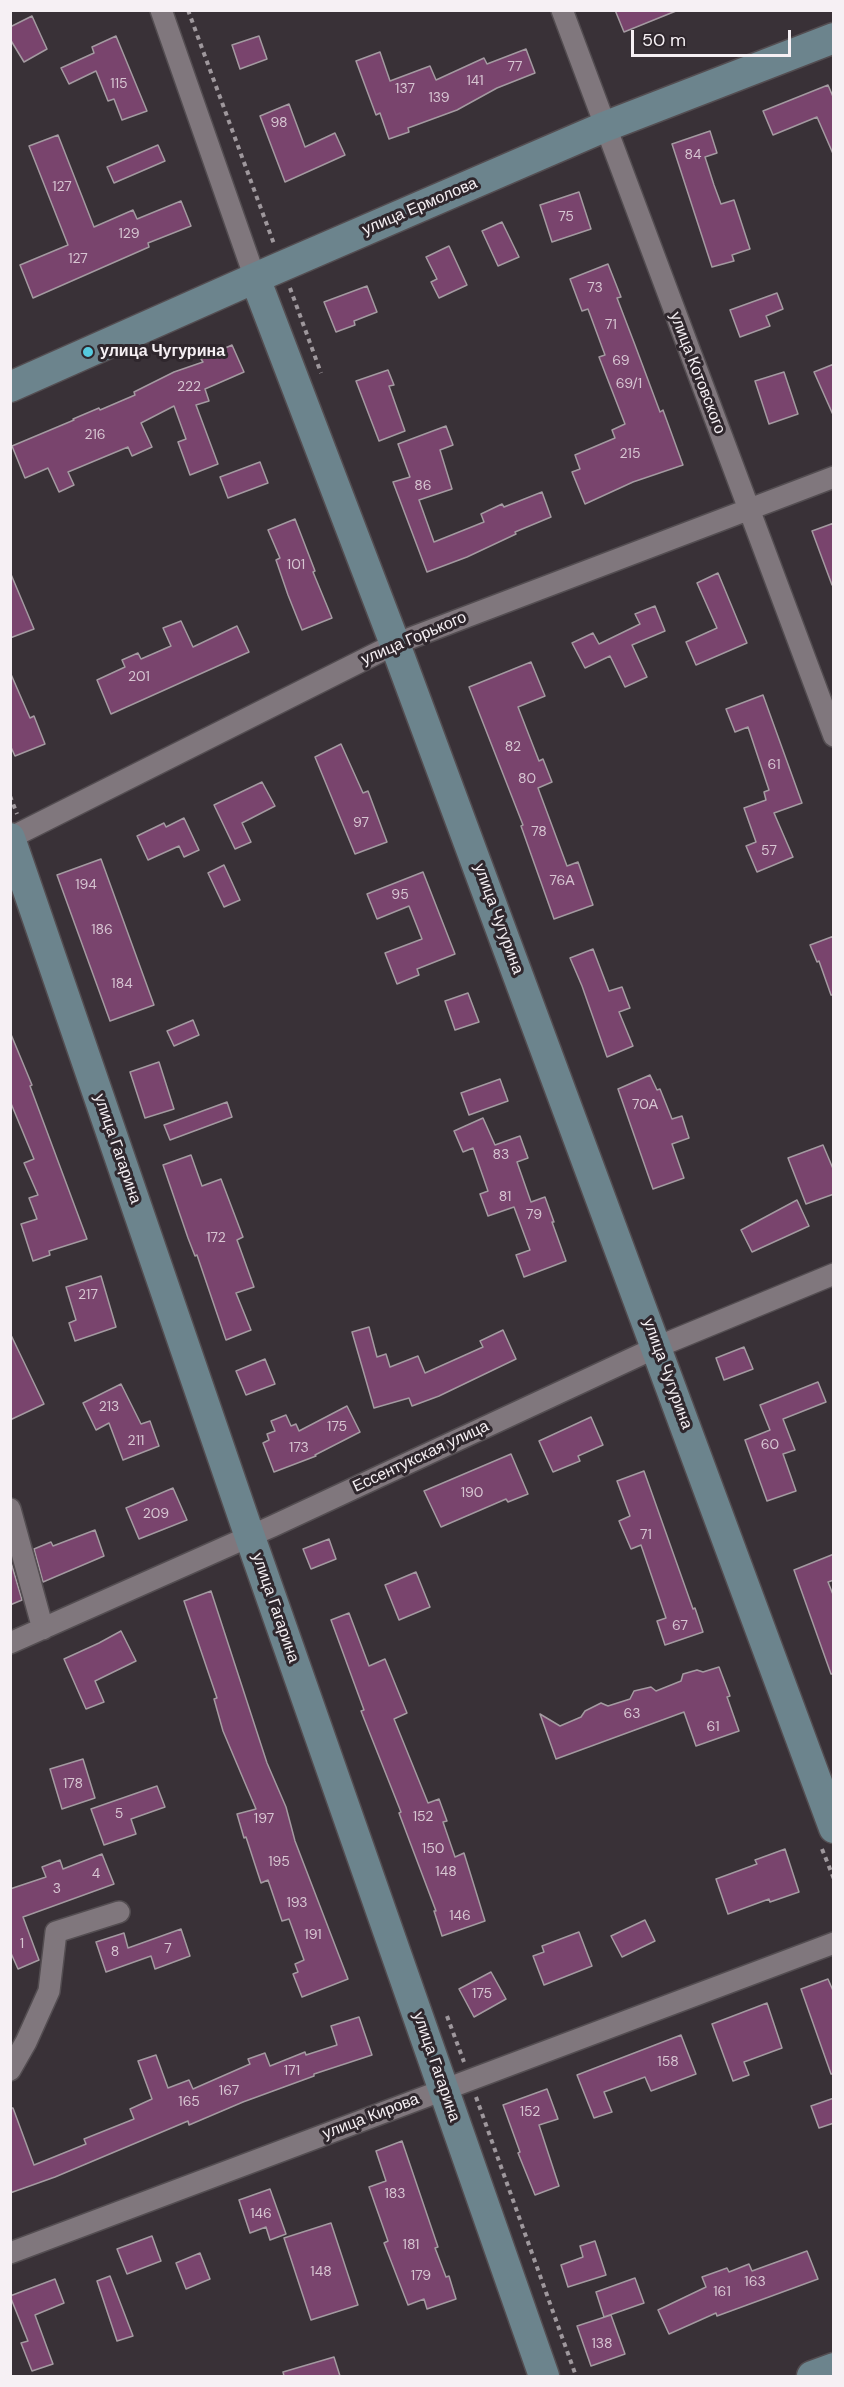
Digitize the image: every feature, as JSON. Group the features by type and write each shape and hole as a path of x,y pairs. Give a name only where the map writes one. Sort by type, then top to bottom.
{"street":[{"name":"улица Чугурина","path":"161,10 255,278 395,644 834,1828"},
{"name":"улица Котовского","path":"561,10 834,736"},
{"name":"улица Ермолова","path":"10,387 255,278 604,128 834,38"},
{"name":"улица Горького","path":"10,838 395,644 834,477"},
{"name":"улица Гагарина","path":"10,838 250,1537 544,2376"},
{"name":"Ессентукская улица","path":"10,1643 250,1537 657,1347 834,1274"},
{"path":"10,1509 43,1629"},
{"path":"10,2070 26,2042 49,1991 56,1932 119,1912"},
{"name":"улица Кирова","path":"10,2253 834,1943"},
{"path":"813,2376 834,2368"}],"building":[{"path":"615,10 675,10 676,11 624,32"},
{"path":"32,16 47,49 24,62 10,39 10,27"},
{"path":"116,36 147,111 122,120 114,99 108,101 96,71 69,84 61,68 94,53 92,47"},
{"path":"259,36 267,59 240,69 232,45"},
{"path":"526,49 535,73 497,88 457,110 408,128 409,132 389,139 380,113 376,115 356,61 380,52 390,81 430,66 436,80 484,58 487,64"},
{"path":"828,85 834,99 834,156 817,117 773,135 763,111"},
{"path":"289,104 305,147 335,133 345,155 285,182 260,116"},
{"path":"710,131 717,153 705,157 714,185 721,204 734,200 750,249 732,255 734,261 712,267 672,144"},
{"path":"58,135 94,227 133,210 137,219 181,201 191,226 148,243 149,247 33,298 20,265 68,245 29,146"},
{"path":"158,145 165,161 114,183 107,167"},
{"path":"579,192 591,229 552,242 540,205"},
{"path":"502,222 519,257 498,266 482,231"},
{"path":"449,246 467,285 439,298 431,282 437,279 426,257"},
{"path":"608,264 621,297 617,298 660,412 663,410 683,465 633,482 585,504 572,472 580,469 575,455 615,438 612,430 625,424 599,357 605,355 588,309 582,311 570,279"},
{"path":"367,286 377,312 354,321 355,325 336,332 324,302"},
{"path":"777,293 783,309 766,316 770,326 740,337 730,310"},
{"path":"232,345 244,372 205,389 209,401 196,405 218,464 190,475 178,442 186,439 174,406 141,423 152,447 132,456 128,447 68,472 74,485 59,492 48,468 25,478 12,446 135,395 134,392 174,372 203,362 201,359"},
{"path":"834,364 834,417 814,372"},
{"path":"388,370 394,385 389,386 405,431 379,441 356,381"},
{"path":"784,372 798,414 769,424 755,381"},
{"path":"446,426 453,445 440,450 452,489 419,500 434,542 484,522 481,514 502,504 504,507 542,492 551,517 515,532 516,534 467,557 427,572 393,482 410,477 398,444"},
{"path":"260,462 268,483 228,498 220,477"},
{"path":"295,519 332,618 302,630 276,560 280,558 268,530"},
{"path":"834,523 834,584 832,585 812,531"},
{"path":"10,572 34,629 10,638"},
{"path":"718,573 747,643 696,665 686,642 717,628 697,583"},
{"path":"655,606 665,631 632,645 647,677 625,687 610,656 585,668 572,643 593,633 599,644 640,624 635,614"},
{"path":"181,621 193,647 237,626 249,652 111,714 97,680 125,667 122,660 138,653 141,659 171,646 163,628"},
{"path":"531,662 545,696 518,707 539,761 543,759 552,782 538,788 567,866 578,862 593,905 554,919 521,826 523,825 469,687"},
{"path":"10,672 30,718 34,716 45,744 15,756 10,745"},
{"path":"763,695 802,803 774,813 793,857 757,872 746,846 756,842 744,808 766,800 764,792 769,790 748,727 735,732 726,709"},
{"path":"341,744 363,793 368,791 387,842 355,854 315,757"},
{"path":"262,782 275,806 242,823 251,842 235,849 214,805"},
{"path":"184,818 199,850 184,857 179,846 148,860 137,836 164,823 166,827"},
{"path":"101,859 154,1005 110,1021 57,875"},
{"path":"224,865 240,900 224,907 208,873"},
{"path":"423,872 455,954 417,969 419,975 397,984 385,953 422,939 409,906 377,919 367,894"},
{"path":"834,936 834,995 831,995 819,961 817,962 810,945"},
{"path":"593,949 609,991 622,987 630,1008 619,1012 633,1046 607,1057 570,958"},
{"path":"468,993 479,1022 455,1030 445,1001"},
{"path":"193,1020 199,1035 174,1046 167,1031"},
{"path":"10,1032 32,1085 30,1086 87,1239 49,1251 50,1255 33,1261 21,1224 37,1219 29,1198 38,1195 24,1163 34,1159 10,1101"},
{"path":"159,1062 174,1109 145,1118 130,1072"},
{"path":"650,1075 657,1090 660,1089 672,1119 682,1116 689,1138 672,1144 684,1178 653,1189 618,1089"},
{"path":"500,1079 508,1101 469,1115 461,1093"},
{"path":"227,1102 232,1117 170,1140 164,1125"},
{"path":"483,1118 495,1145 520,1136 528,1158 517,1162 531,1202 545,1197 566,1261 524,1277 516,1255 530,1250 514,1207 488,1216 480,1194 488,1191 473,1148 463,1152 454,1131"},
{"path":"823,1145 834,1171 834,1194 806,1204 788,1158"},
{"path":"191,1155 202,1186 221,1179 243,1237 237,1240 254,1287 236,1293 251,1330 226,1340 163,1165"},
{"path":"797,1200 809,1226 752,1252 741,1230"},
{"path":"101,1276 116,1327 75,1341 69,1323 76,1320 66,1287"},
{"path":"369,1327 377,1357 386,1354 390,1367 418,1356 425,1373 483,1347 480,1341 503,1330 516,1359 439,1396 412,1406 409,1398 374,1408 352,1332"},
{"path":"10,1333 44,1404 10,1420"},
{"path":"744,1347 753,1369 724,1380 716,1358"},
{"path":"265,1359 275,1384 246,1395 236,1371"},
{"path":"818,1382 826,1402 783,1419 795,1450 783,1454 796,1491 767,1501 745,1440 770,1430 760,1405"},
{"path":"121,1384 141,1424 150,1421 159,1446 123,1460 109,1423 96,1430 83,1403"},
{"path":"347,1406 360,1432 316,1456 274,1472 263,1443 269,1440 267,1434 275,1431 271,1421 286,1415 291,1426 296,1424 299,1431"},
{"path":"591,1417 603,1445 578,1456 580,1461 553,1472 539,1441"},
{"path":"511,1454 528,1494 508,1502 506,1499 441,1527 424,1491"},
{"path":"644,1471 703,1632 665,1645 657,1621 666,1618 641,1545 631,1549 619,1521 630,1516 617,1481"},
{"path":"173,1488 187,1520 139,1539 126,1508"},
{"path":"95,1530 104,1556 43,1582 34,1549 51,1542 53,1546"},
{"path":"329,1539 336,1559 311,1569 303,1549"},
{"path":"834,1554 834,1580 828,1582 834,1597 834,1674 831,1674 794,1570"},
{"path":"10,1559 22,1600 10,1605"},
{"path":"416,1572 430,1607 399,1620 385,1585"},
{"path":"211,1591 267,1763 286,1807 295,1841 348,1979 302,1997 293,1974 298,1972 295,1964 304,1960 289,1919 282,1921 268,1880 261,1883 246,1837 244,1838 237,1814 256,1809 223,1731 214,1699 217,1698 184,1601"},
{"path":"349,1613 369,1666 385,1659 407,1713 394,1719 428,1803 439,1799 447,1821 443,1822 455,1857 464,1853 485,1921 442,1936 434,1911 436,1911 399,1813 401,1812 361,1711 364,1710 331,1620"},
{"path":"121,1631 136,1661 95,1681 104,1702 86,1709 64,1659"},
{"path":"719,1667 730,1696 727,1697 739,1731 696,1746 684,1712 556,1759 540,1714 560,1726 581,1717 585,1711 601,1703 608,1706 630,1699 634,1691 651,1687 656,1691 681,1681 683,1674 697,1670 703,1672"},
{"path":"83,1759 95,1798 62,1809 50,1769"},
{"path":"157,1786 165,1807 131,1819 136,1834 104,1845 91,1809"},
{"path":"785,1849 799,1892 770,1902 769,1899 728,1914 716,1879 757,1864 755,1860"},
{"path":"102,1854 114,1884 23,1917 39,1960 18,1969 10,1951 10,1889 46,1877 42,1867 60,1860 63,1869"},
{"path":"645,1920 655,1941 622,1957 611,1936"},
{"path":"181,1929 190,1956 155,1969 151,1956 106,1972 96,1942 124,1933 128,1948"},
{"path":"579,1932 592,1966 544,1985 533,1956 544,1952 542,1946"},
{"path":"491,1972 506,1999 474,2017 459,1989"},
{"path":"828,1979 834,1993 834,2074 831,2074 801,1989"},
{"path":"767,2003 782,2048 744,2062 749,2075 733,2081 712,2024"},
{"path":"359,2017 372,2055 314,2074 314,2076 189,2125 188,2121 55,2177 10,2193 10,2108 13,2108 34,2165 86,2144 84,2139 134,2119 130,2109 152,2099 138,2061 156,2055 168,2088 189,2080 193,2089 250,2064 248,2059 265,2053 270,2066 305,2052 306,2055 337,2045 331,2026"},
{"path":"681,2035 696,2074 651,2091 645,2077 604,2092 612,2112 594,2118 577,2075"},
{"path":"547,2089 558,2119 539,2125 559,2186 535,2195 518,2153 520,2152 503,2105"},
{"path":"834,2098 834,2123 819,2128 811,2106"},
{"path":"402,2141 438,2247 435,2248 446,2277 449,2276 456,2299 427,2309 424,2299 408,2305 384,2243 388,2241 369,2187 386,2181 376,2151"},
{"path":"270,2189 286,2234 270,2240 266,2227 250,2233 239,2200"},
{"path":"331,2223 358,2305 311,2320 284,2238"},
{"path":"152,2236 161,2261 127,2274 117,2249"},
{"path":"595,2241 606,2275 568,2287 561,2265 583,2257 580,2246"},
{"path":"807,2251 818,2279 717,2316 716,2313 669,2334 658,2310 706,2287 702,2277 727,2268 729,2272 749,2264 752,2271"},
{"path":"200,2253 210,2279 186,2289 176,2263"},
{"path":"110,2276 133,2336 117,2341 97,2281"},
{"path":"635,2278 644,2303 604,2317 596,2292"},
{"path":"55,2279 64,2303 35,2315 53,2364 32,2371 21,2343 28,2341 10,2296"},
{"path":"611,2315 625,2354 591,2366 577,2326"},
{"path":"334,2357 340,2376 284,2376 283,2372"}],"place":[{"name":"улица Чугурина","path":"88,352"}]}
